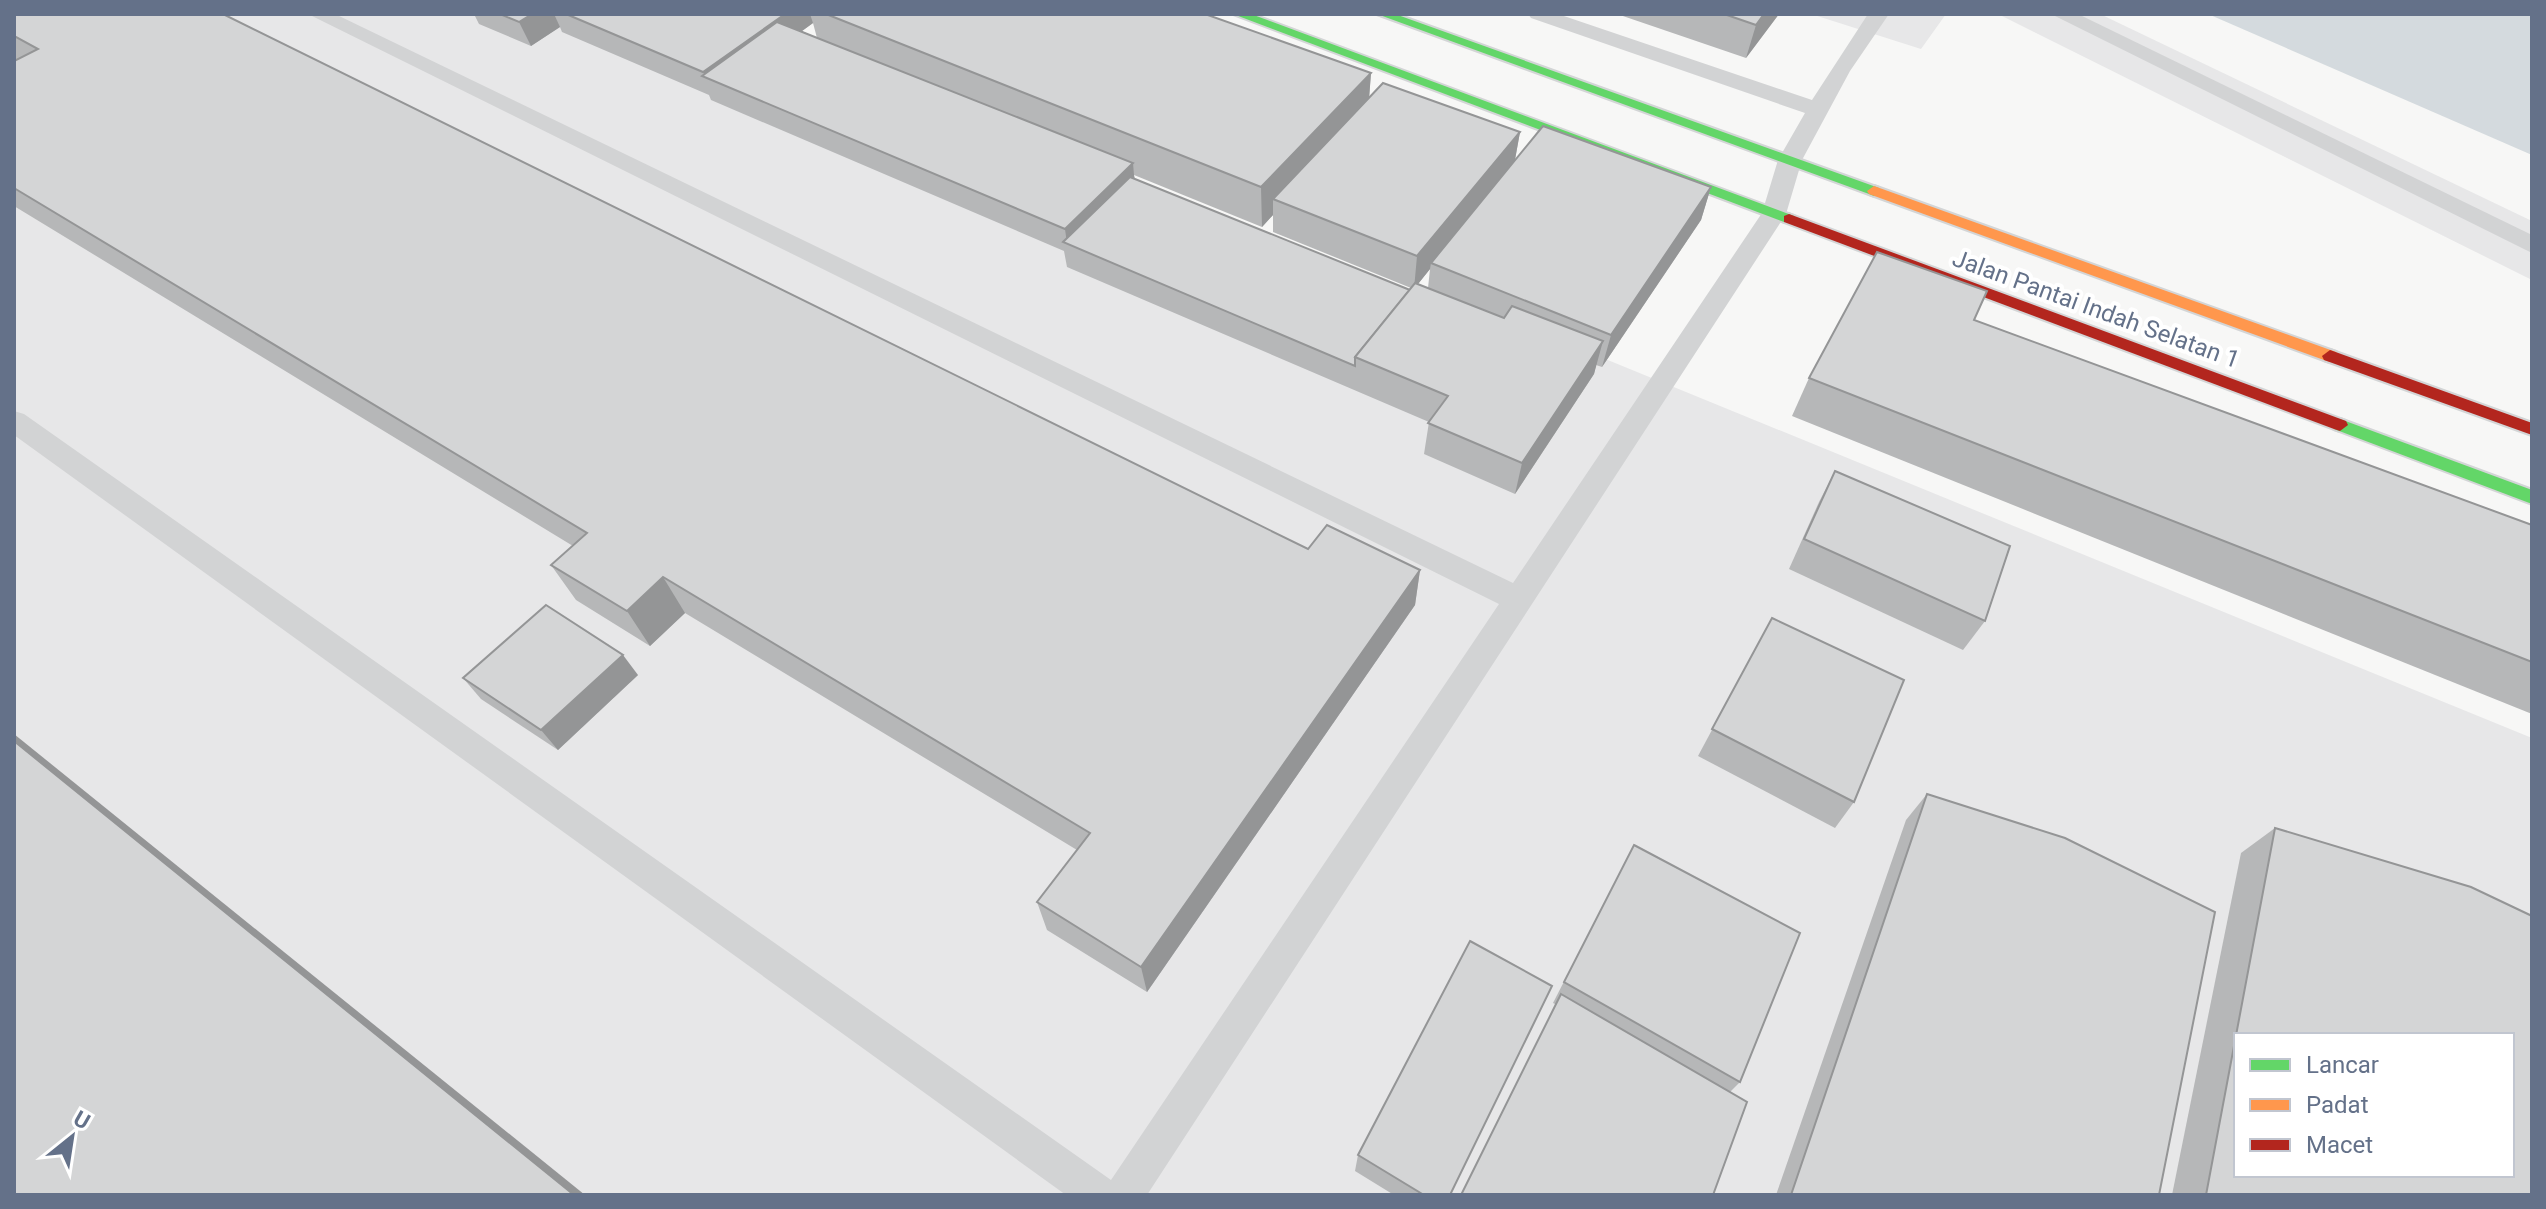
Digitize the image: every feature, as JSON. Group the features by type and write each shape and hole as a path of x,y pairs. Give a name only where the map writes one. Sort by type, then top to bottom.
{"street":[{"name":"Jalan Pantai Indah Selatan 1","path":"1239,14 2532,497"},
{"name":"Jalan Pantai Indah Selatan 1","path":"1383,14 2532,429"}],"lane":[{"path":"318,14 1519,600"},
{"path":"1538,14 1818,110"},
{"path":"1124,1195 1774,214 1790,160 1839,71 1879,14"},
{"path":"2061,14 2532,245"},
{"path":"14,421 1099,1195"}],"shaded area":[{"path":"14,14 689,14 1578,399 1598,356 2532,738 2532,1195 14,1195"},
{"path":"1811,14 1946,14 1921,49"},
{"path":"1998,14 2100,14 2532,221 2532,280"},
{"path":"2208,14 2532,14 2532,155"}],"building":[{"path":"14,14 223,14 1308,549 1327,525 1420,570 1141,967 1037,902 1090,833 663,577 627,611 551,565 587,533 14,188 14,61 38,49 14,36"},
{"path":"500,14 532,14 519,22"},
{"path":"566,14 785,14 703,72"},
{"path":"826,14 1205,14 1371,73 1261,187"},
{"path":"1724,14 1764,14 1756,25"},
{"path":"777,22 1133,163 1065,229 702,76"},
{"path":"1383,83 1520,132 1417,256 1273,199"},
{"path":"1543,126 1711,187 1611,335 1431,263"},
{"path":"1130,177 1410,290 1355,357 1355,366 1063,242"},
{"path":"1877,252 1987,291 1974,320 2532,525 2532,662 1809,378"},
{"path":"1415,283 1504,318 1512,306 1603,341 1522,463 1428,423 1448,396 1355,357"},
{"path":"1835,471 2010,546 1985,621 1804,539"},
{"path":"546,605 623,655 541,730 463,678"},
{"path":"1772,618 1904,680 1854,802 1712,729"},
{"path":"14,741 574,1195 14,1195"},
{"path":"1927,794 2065,838 2215,912 2159,1195 1791,1195"},
{"path":"2275,828 2471,887 2532,916 2532,1195 2206,1195 2234,1046 2234,1177 2514,1177 2514,1033 2236,1033"},
{"path":"1634,845 1800,933 1740,1082 1564,982"},
{"path":"1470,941 1552,986 1450,1195 1424,1195 1358,1155"},
{"path":"1561,994 1747,1102 1713,1195 1461,1195"}],"traffic: fast":[{"path":"1239,14 1789,219"},
{"path":"1383,14 1874,191"},
{"path":"2340,425 2532,497"}],"traffic: slow":[{"path":"1874,191 2330,356"}],"traffic: jam":[{"path":"1789,219 2340,425"},
{"path":"2330,356 2532,429"}]}
